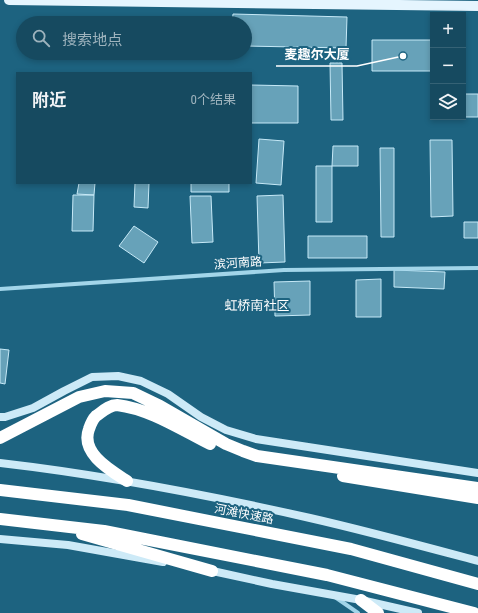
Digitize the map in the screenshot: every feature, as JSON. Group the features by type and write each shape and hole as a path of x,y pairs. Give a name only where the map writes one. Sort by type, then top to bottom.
{"highway":[{"path":"0,438 79,397 105,391 133,393 160,406 224,447 238,458 251,462 478,498"},
{"path":"127,481 98,461 90,447 86,435 92,420 105,409 115,405 140,410 224,447 257,456 478,488"},
{"name":"河滩快速路","path":"0,490 128,505 351,549 478,584"},
{"path":"0,519 104,531 327,575 474,613"},
{"path":"48,524 212,571"},
{"path":"361,600 378,613"}],"main road":[{"path":"9,0 478,6"}],"street":[{"name":"滨河南路","path":"0,289 284,270 478,268"},
{"path":"0,417 32,408 92,377 118,376 141,381 168,394 201,417 226,430 256,439 478,473"},
{"path":"0,463 127,481 311,518 478,561"},
{"path":"0,539 68,545 212,571 361,600 418,613"},
{"path":"331,595 358,613"}],"building":[{"path":"233,14 347,17 346,48 252,46 252,16 233,16"},
{"path":"372,40 430,40 430,71 372,71"},
{"path":"330,63 342,63 343,120 331,120"},
{"path":"252,85 298,86 298,123 252,123"},
{"path":"466,94 478,94 478,117 466,117"},
{"path":"259,139 284,141 281,185 256,183"},
{"path":"430,140 452,140 453,216 431,217"},
{"path":"333,146 358,146 358,166 332,166"},
{"path":"380,148 394,148 394,237 381,237"},
{"path":"316,166 332,166 332,222 316,222"},
{"path":"79,184 95,184 94,195 77,194"},
{"path":"135,184 149,184 148,208 134,207"},
{"path":"191,184 229,184 229,192 191,192"},
{"path":"73,195 94,195 93,231 72,231"},
{"path":"283,195 285,262 259,263 257,196"},
{"path":"190,196 211,196 213,242 192,243"},
{"path":"464,222 478,222 478,238 464,238"},
{"path":"134,226 158,242 144,263 119,246"},
{"path":"308,236 367,236 367,258 308,258"},
{"path":"394,270 445,272 444,289 394,287"},
{"path":"381,279 381,317 356,317 356,280"},
{"path":"310,281 310,315 275,316 274,282"},
{"path":"0,349 9,350 5,384 0,383"}],"place":[{"name":"麦趣尔大厦","path":"403,56"}],"district":[{"name":"虹桥南社区","path":"257,305"}]}
